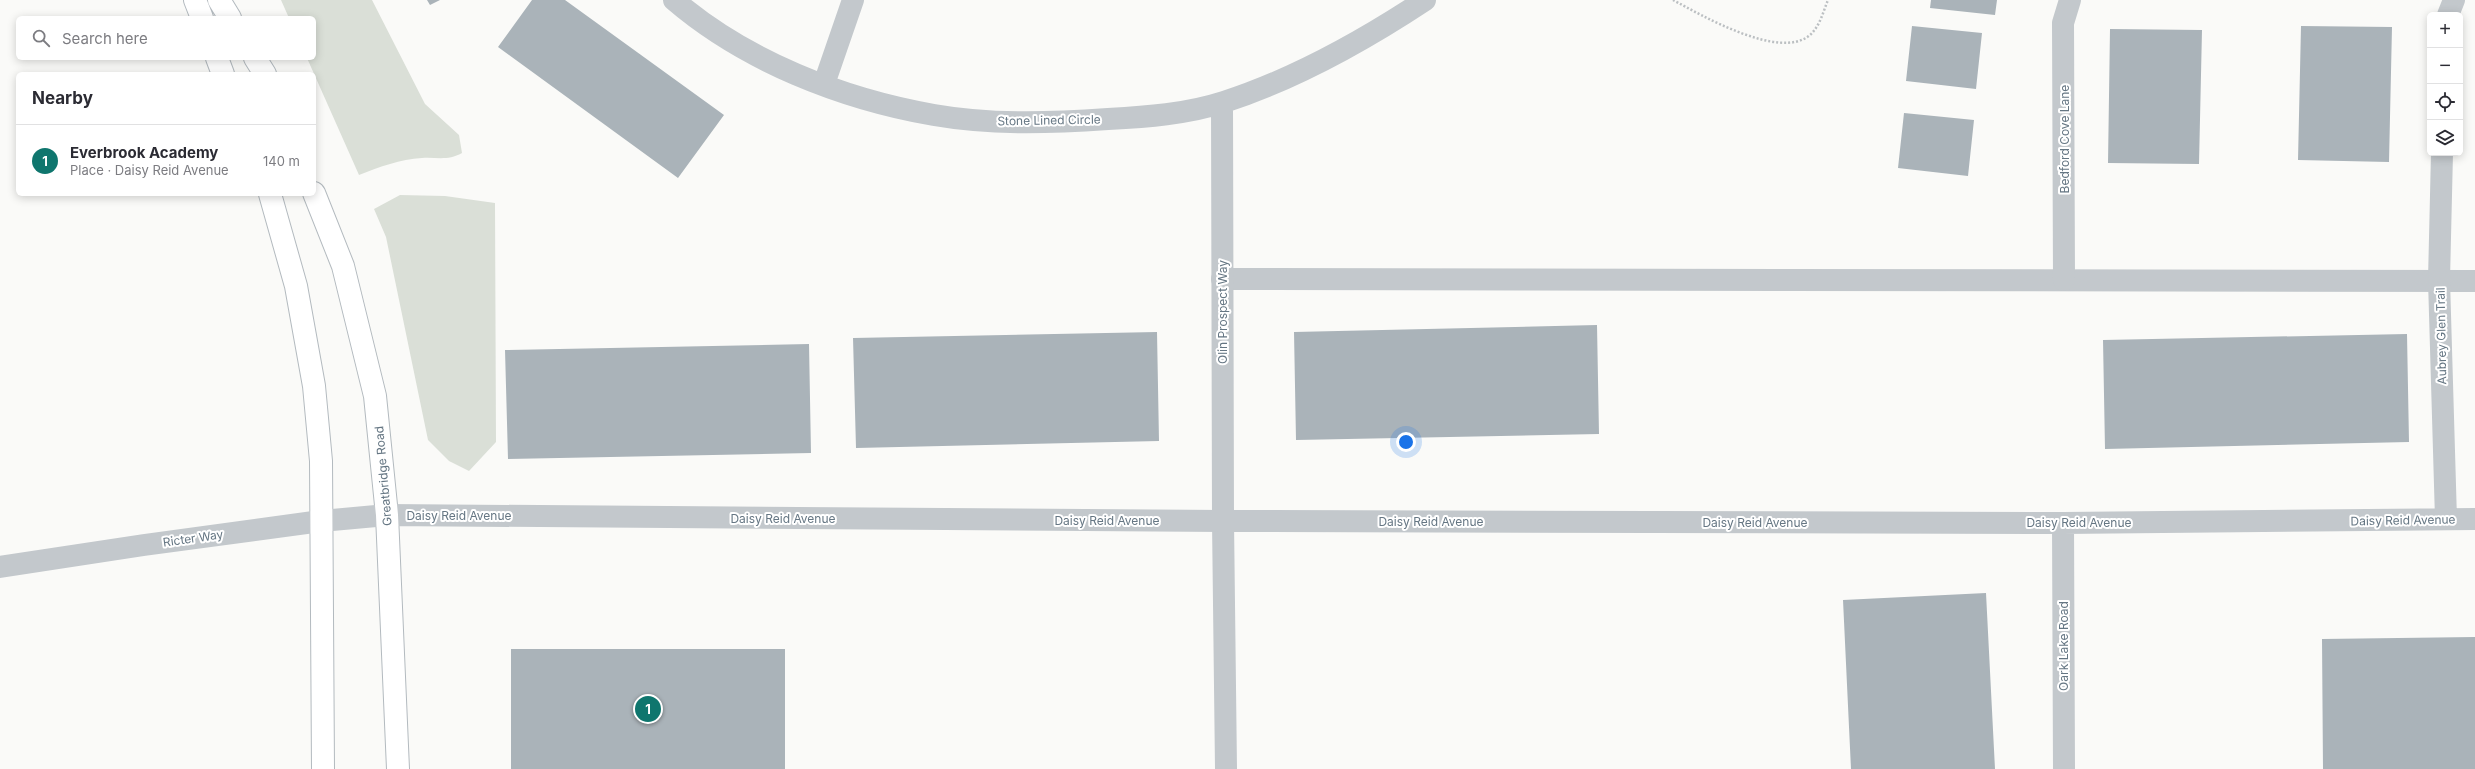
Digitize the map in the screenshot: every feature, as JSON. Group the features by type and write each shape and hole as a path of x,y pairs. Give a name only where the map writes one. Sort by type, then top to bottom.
{"street":[{"path":"195,0 201,16"},
{"path":"219,0 229,16"},
{"name":"Stone Lined Circle","path":"674,0 690,14 745,49 824,84 858,97 934,115 998,121 1068,122 1153,116 1222,103 1281,81 1392,22 1425,0"},
{"path":"824,84 853,0"},
{"name":"Bedford Cove Lane","path":"2064,280 2063,23 2070,0"},
{"path":"2449,12 2454,0"},
{"path":"218,60 222,72"},
{"path":"256,60 264,72"},
{"name":"Olin Prospect Way","path":"1222,103 1223,521 1226,769"},
{"name":"Aubrey Glen Trail","path":"2442,156 2439,280 2446,519"},
{"path":"271,196 296,286 314,386 321,461 323,769"},
{"name":"Greatbridge Road","path":"315,196 343,266 375,396 387,515 398,769"},
{"path":"1222,279 2475,281"},
{"name":"Daisy Reid Avenue","path":"387,515 1223,521 2063,523 2475,519"},
{"name":"Ricter Way","path":"0,567 321,521 387,515"},
{"name":"Oark Lake Road","path":"2063,523 2064,769"}],"path":[{"path":"1673,0 1714,22 1741,34 1788,42 1804,39 1810,35 1818,26 1828,0"}],"shaded area":[{"path":"281,0 372,0 425,104 459,135 462,153 447,158 422,158 406,160 382,166 359,175 316,78 316,72 313,72 308,60 316,60 316,16 288,16"},
{"path":"400,195 445,196 495,203 496,442 469,471 449,461 428,440 386,237 374,209"}],"building":[{"path":"427,0 440,0 430,5"},
{"path":"532,0 565,0 724,115 678,178 498,47"},
{"path":"1931,0 1997,0 1995,15 1930,8"},
{"path":"1912,26 1982,33 1976,89 1906,81"},
{"path":"2301,26 2392,27 2389,162 2298,160"},
{"path":"2110,29 2202,30 2199,164 2108,163"},
{"path":"1904,113 1974,120 1968,176 1898,168"},
{"path":"1597,325 1599,434 1296,440 1294,332"},
{"path":"1157,332 1159,441 856,448 853,338"},
{"path":"2407,334 2409,442 2105,449 2103,340"},
{"path":"809,344 811,453 508,459 505,350"},
{"path":"1986,593 1995,769 1851,769 1843,600"},
{"path":"2475,637 2475,769 2323,769 2322,639"},
{"path":"511,649 785,649 785,769 511,769"}],"place":[{"name":"Everbrook Academy","path":"648,709"}]}
